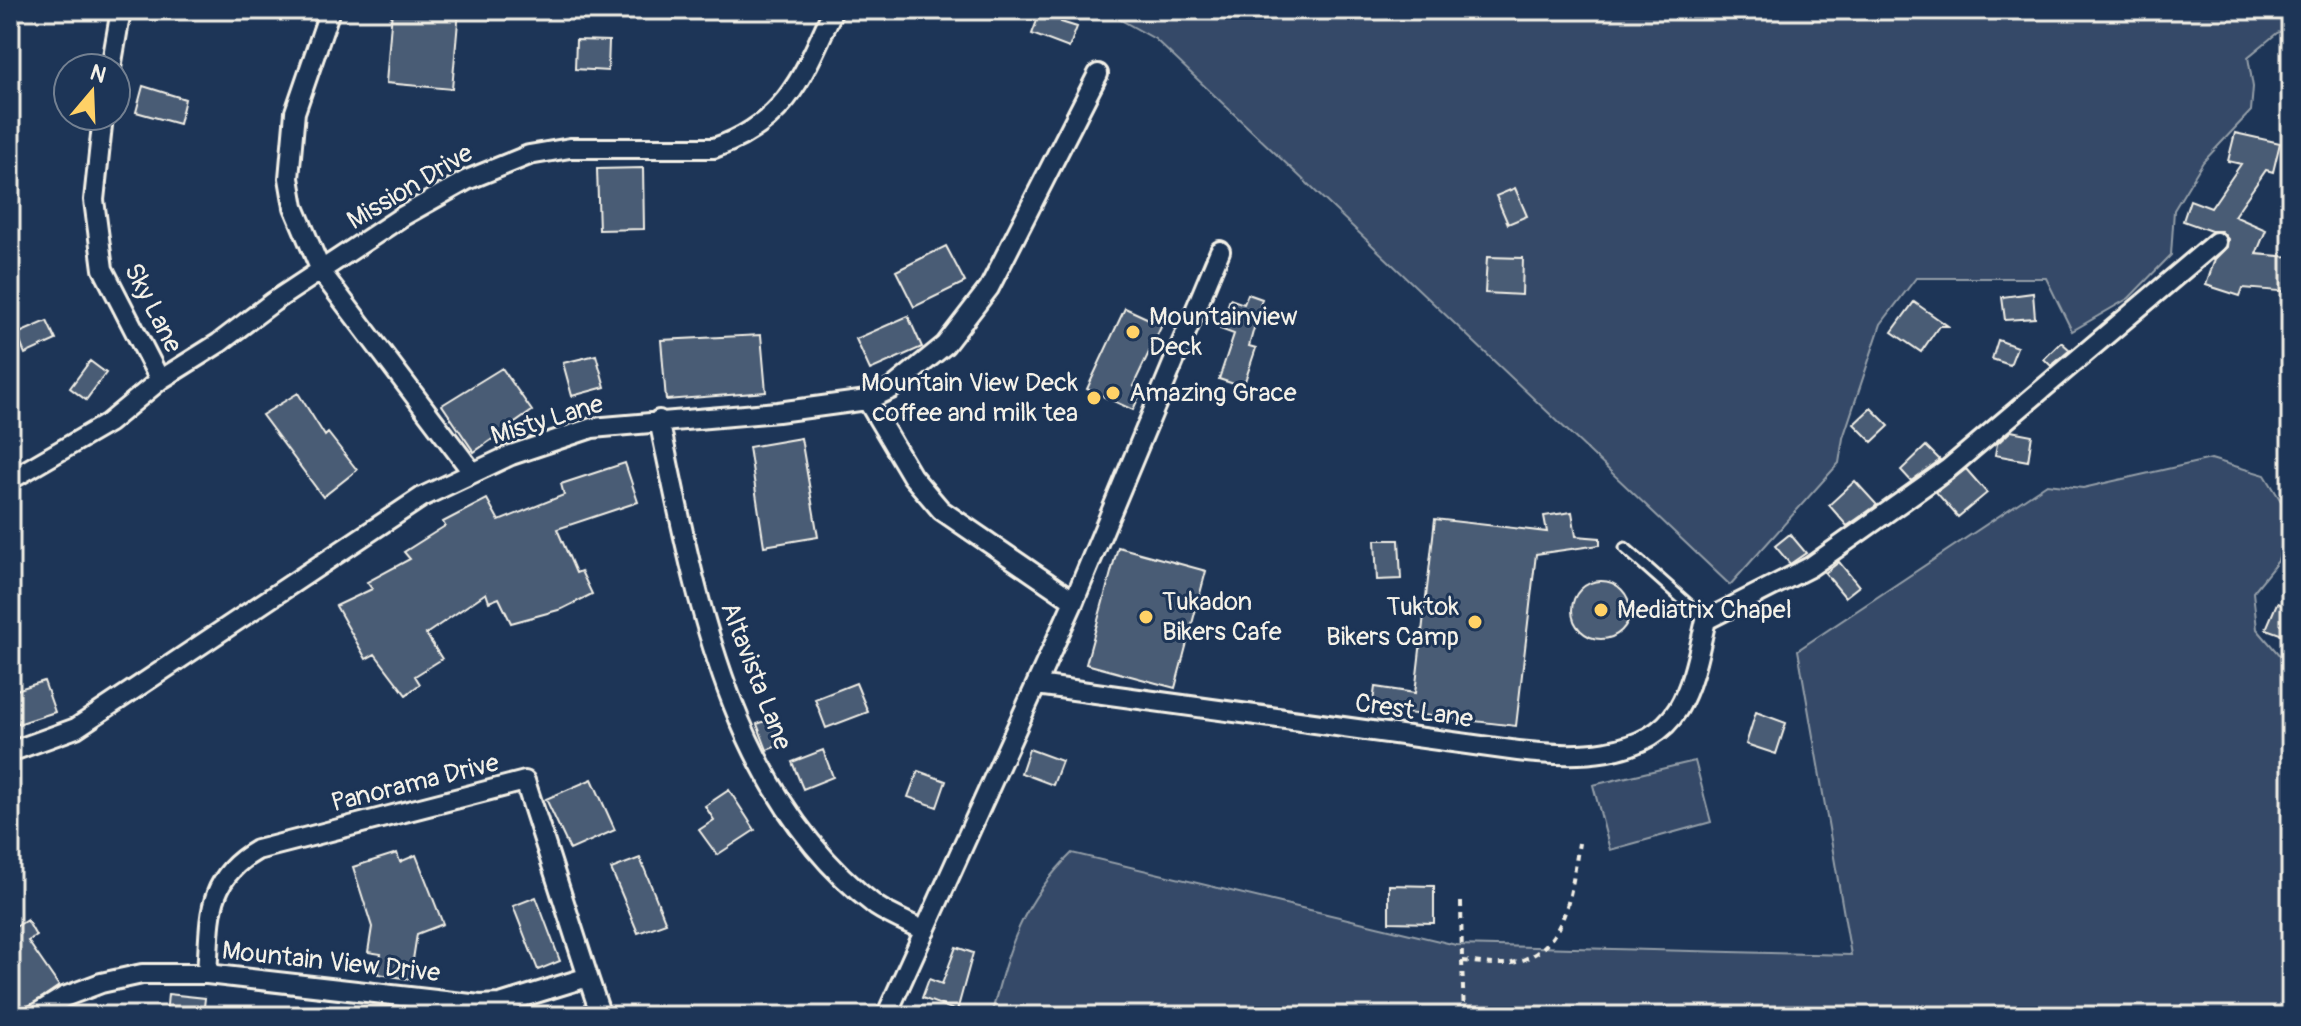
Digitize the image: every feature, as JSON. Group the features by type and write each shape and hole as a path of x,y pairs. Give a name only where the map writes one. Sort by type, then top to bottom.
{"street":[{"path":"114,52 121,10"},
{"path":"330,10 295,112 289,178 294,207 322,273 473,473"},
{"name":"Mission Drive","path":"10,480 108,423 160,380 403,216 467,180 529,155 610,146 714,148 733,141 769,119 795,90 833,10"},
{"name":"Misty Lane","path":"10,752 76,728 422,497 511,455 592,428 778,412 867,400 916,370 969,317 989,288 1098,74"},
{"name":"Sky Lane","path":"101,132 94,200 103,269 160,380"},
{"path":"1706,620 1810,567 1948,469 2216,242"},
{"path":"886,1016 1074,601 1220,251"},
{"path":"867,400 912,476 941,510 1074,601"},
{"name":"Altavista Lane","path":"659,420 690,565 711,641 740,720 764,771 795,819 852,885 879,908 925,931"},
{"name":"Crest Lane","path":"1037,685 1518,751 1585,753 1630,745 1654,733 1673,716 1691,678 1706,620"},
{"name":"Panorama Drive","path":"207,974 213,899 220,882 242,859 257,850 525,781 588,977"},
{"name":"Mountain View Drive","path":"33,1016 64,997 101,983 142,974 207,974 480,1005 500,1004 588,977"},
{"path":"588,977 601,1016"}],"lane":[{"path":"1625,548 1706,620"}],"path":[{"path":"1462,961 1508,963 1531,957 1544,948 1559,930 1579,843"},
{"path":"1461,902 1464,1016"}],"shaded area":[{"path":"1103,10 2291,10 2291,27 2277,33 2248,57 2253,87 2251,111 2203,162 2174,210 2171,255 2129,298 2072,331 2046,278 1916,278 1881,324 1843,438 1839,463 1730,585 1155,39"},
{"path":"2211,459 2265,475 2289,514 2278,561 2253,592 2257,629 2281,657 2291,653 2291,1016 991,1016 1011,948 1028,909 1054,872 1072,853 1456,945 1851,955 1798,650 2047,484 2083,488"},
{"path":"1695,761 1711,822 1610,850 1593,785"}],"building":[{"path":"392,10 459,10 452,89 386,83"},
{"path":"1041,10 1065,10 1061,22 1077,27 1069,48 1032,34"},
{"path":"576,40 609,41 608,71 575,69"},
{"path":"143,86 185,99 179,124 136,112"},
{"path":"2235,133 2280,143 2273,172 2266,170 2234,216 2266,230 2256,254 2291,257 2291,292 2243,288 2240,296 2206,285 2215,259 2227,247 2228,239 2221,231 2211,231 2183,221 2190,200 2211,208 2241,164 2228,161"},
{"path":"643,168 644,229 599,230 597,169"},
{"path":"1515,188 1527,216 1508,224 1496,196"},
{"path":"946,246 965,282 914,307 896,271"},
{"path":"1487,257 1523,258 1522,295 1485,293"},
{"path":"2033,293 2035,318 2005,320 2002,297"},
{"path":"1248,294 1262,299 1249,346 1256,348 1243,387 1219,379 1234,334 1220,329 1230,299 1244,304"},
{"path":"1914,302 1948,326 1939,326 1921,352 1892,332"},
{"path":"1125,308 1162,325 1133,386 1142,390 1133,410 1087,389"},
{"path":"908,316 922,347 870,370 856,339"},
{"path":"47,321 56,340 25,354 17,334"},
{"path":"761,335 766,392 666,400 661,340"},
{"path":"1998,340 2017,347 2010,365 1992,359"},
{"path":"2061,342 2070,350 2051,366 2044,359"},
{"path":"596,355 605,387 572,396 563,363"},
{"path":"90,361 106,373 86,400 70,388"},
{"path":"502,368 532,411 474,452 442,405"},
{"path":"298,393 325,436 328,433 357,470 323,497 262,415"},
{"path":"1871,408 1889,426 1872,442 1854,424"},
{"path":"2011,431 2032,435 2028,461 1995,455 1997,444"},
{"path":"801,438 818,537 764,546 749,447"},
{"path":"1926,446 1940,460 1911,481 1901,470"},
{"path":"625,463 638,502 557,529 576,573 581,571 592,594 562,609 511,623 499,598 489,602 486,593 426,634 442,659 415,676 420,684 406,695 375,654 366,659 336,606 372,589 367,582 410,559 404,552 445,526 443,522 487,499 499,521 564,495 561,484"},
{"path":"1966,469 1987,493 1958,517 1936,492"},
{"path":"1855,481 1877,505 1847,526 1829,505"},
{"name":"Tuktok Bikers Camp","path":"1572,512 1576,536 1600,538 1600,545 1536,554 1516,726 1372,709 1375,687 1415,693 1435,519 1547,532 1544,516"},
{"path":"1790,534 1806,553 1790,564 1775,546"},
{"path":"1375,540 1399,540 1401,579 1377,580"},
{"name":"Tukadon Bikers Cafe","path":"1118,547 1206,571 1175,688 1086,664"},
{"path":"1839,562 1859,586 1845,597 1825,573"},
{"name":"Mediatrix Chapel","path":"1601,581 1612,583 1621,590 1628,599 1628,621 1621,630 1612,637 1601,639 1590,637 1581,630 1574,621 1572,610 1574,599 1581,590 1590,583"},
{"path":"2277,603 2291,608 2291,638 2266,629"},
{"path":"44,681 55,712 18,724 10,692"},
{"path":"856,683 868,712 826,728 815,699"},
{"path":"1756,712 1786,723 1776,754 1746,744"},
{"path":"774,718 785,743 767,750 757,724"},
{"path":"1029,749 1062,761 1053,785 1021,773"},
{"path":"823,750 833,777 803,789 792,762"},
{"path":"918,771 946,781 937,807 908,797"},
{"path":"592,779 615,830 570,850 546,799"},
{"path":"729,790 755,830 717,855 699,830 714,820 705,806"},
{"path":"397,853 400,862 416,855 443,924 417,934 410,979 378,974 381,954 368,952 372,927 353,867"},
{"path":"640,858 666,923 638,933 611,869"},
{"path":"1389,885 1434,886 1434,923 1389,922"},
{"path":"536,897 560,961 538,970 513,906"},
{"path":"10,916 17,926 27,920 36,936 28,941 59,986 15,1016 10,1016"},
{"path":"956,947 973,953 957,1011 922,998 929,979 942,984"},
{"path":"168,994 205,998 203,1016 166,1016"}],"place":[{"name":"Mountainview Deck","path":"1133,332"},
{"name":"Amazing Grace","path":"1113,393"},
{"name":"Mountain View Deck coffee and milk tea","path":"1094,398"},
{"name":"Mediatrix Chapel","path":"1601,610"},
{"name":"Tukadon Bikers Cafe","path":"1146,617"},
{"name":"Tuktok Bikers Camp","path":"1475,622"}]}
